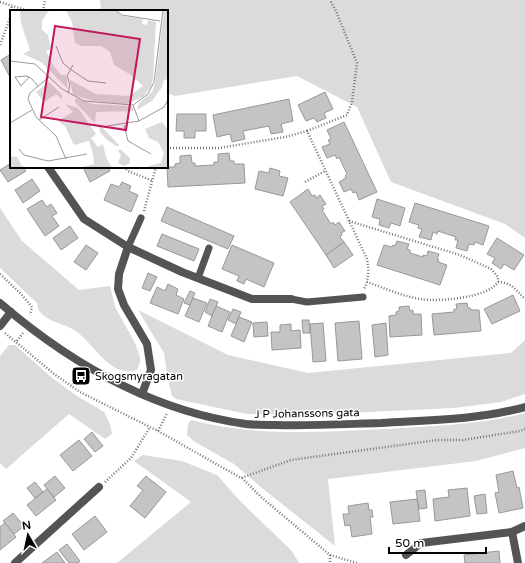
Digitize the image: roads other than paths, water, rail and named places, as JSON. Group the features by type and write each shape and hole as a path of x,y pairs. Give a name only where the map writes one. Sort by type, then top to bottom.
{"street":[{"path":"49,168 84,219 128,247 198,278 252,299 291,299"},
{"path":"128,247 119,274 118,289 124,305 147,344 151,370 142,394"},
{"name":"J P Johanssons gata","path":"0,303 49,342 98,374 170,407 203,416 247,424 302,426 457,419 504,413 525,407"},
{"path":"0,326 11,312"},
{"path":"15,563 99,488"},
{"path":"406,555 422,543 512,532 525,526"},
{"path":"512,532 518,563"}],"lane":[{"path":"128,247 141,218"},
{"path":"198,278 209,248"},
{"path":"291,299 307,302 361,298"}],"place":[{"name":"Skogsmyragatan","path":"81,376"}]}
